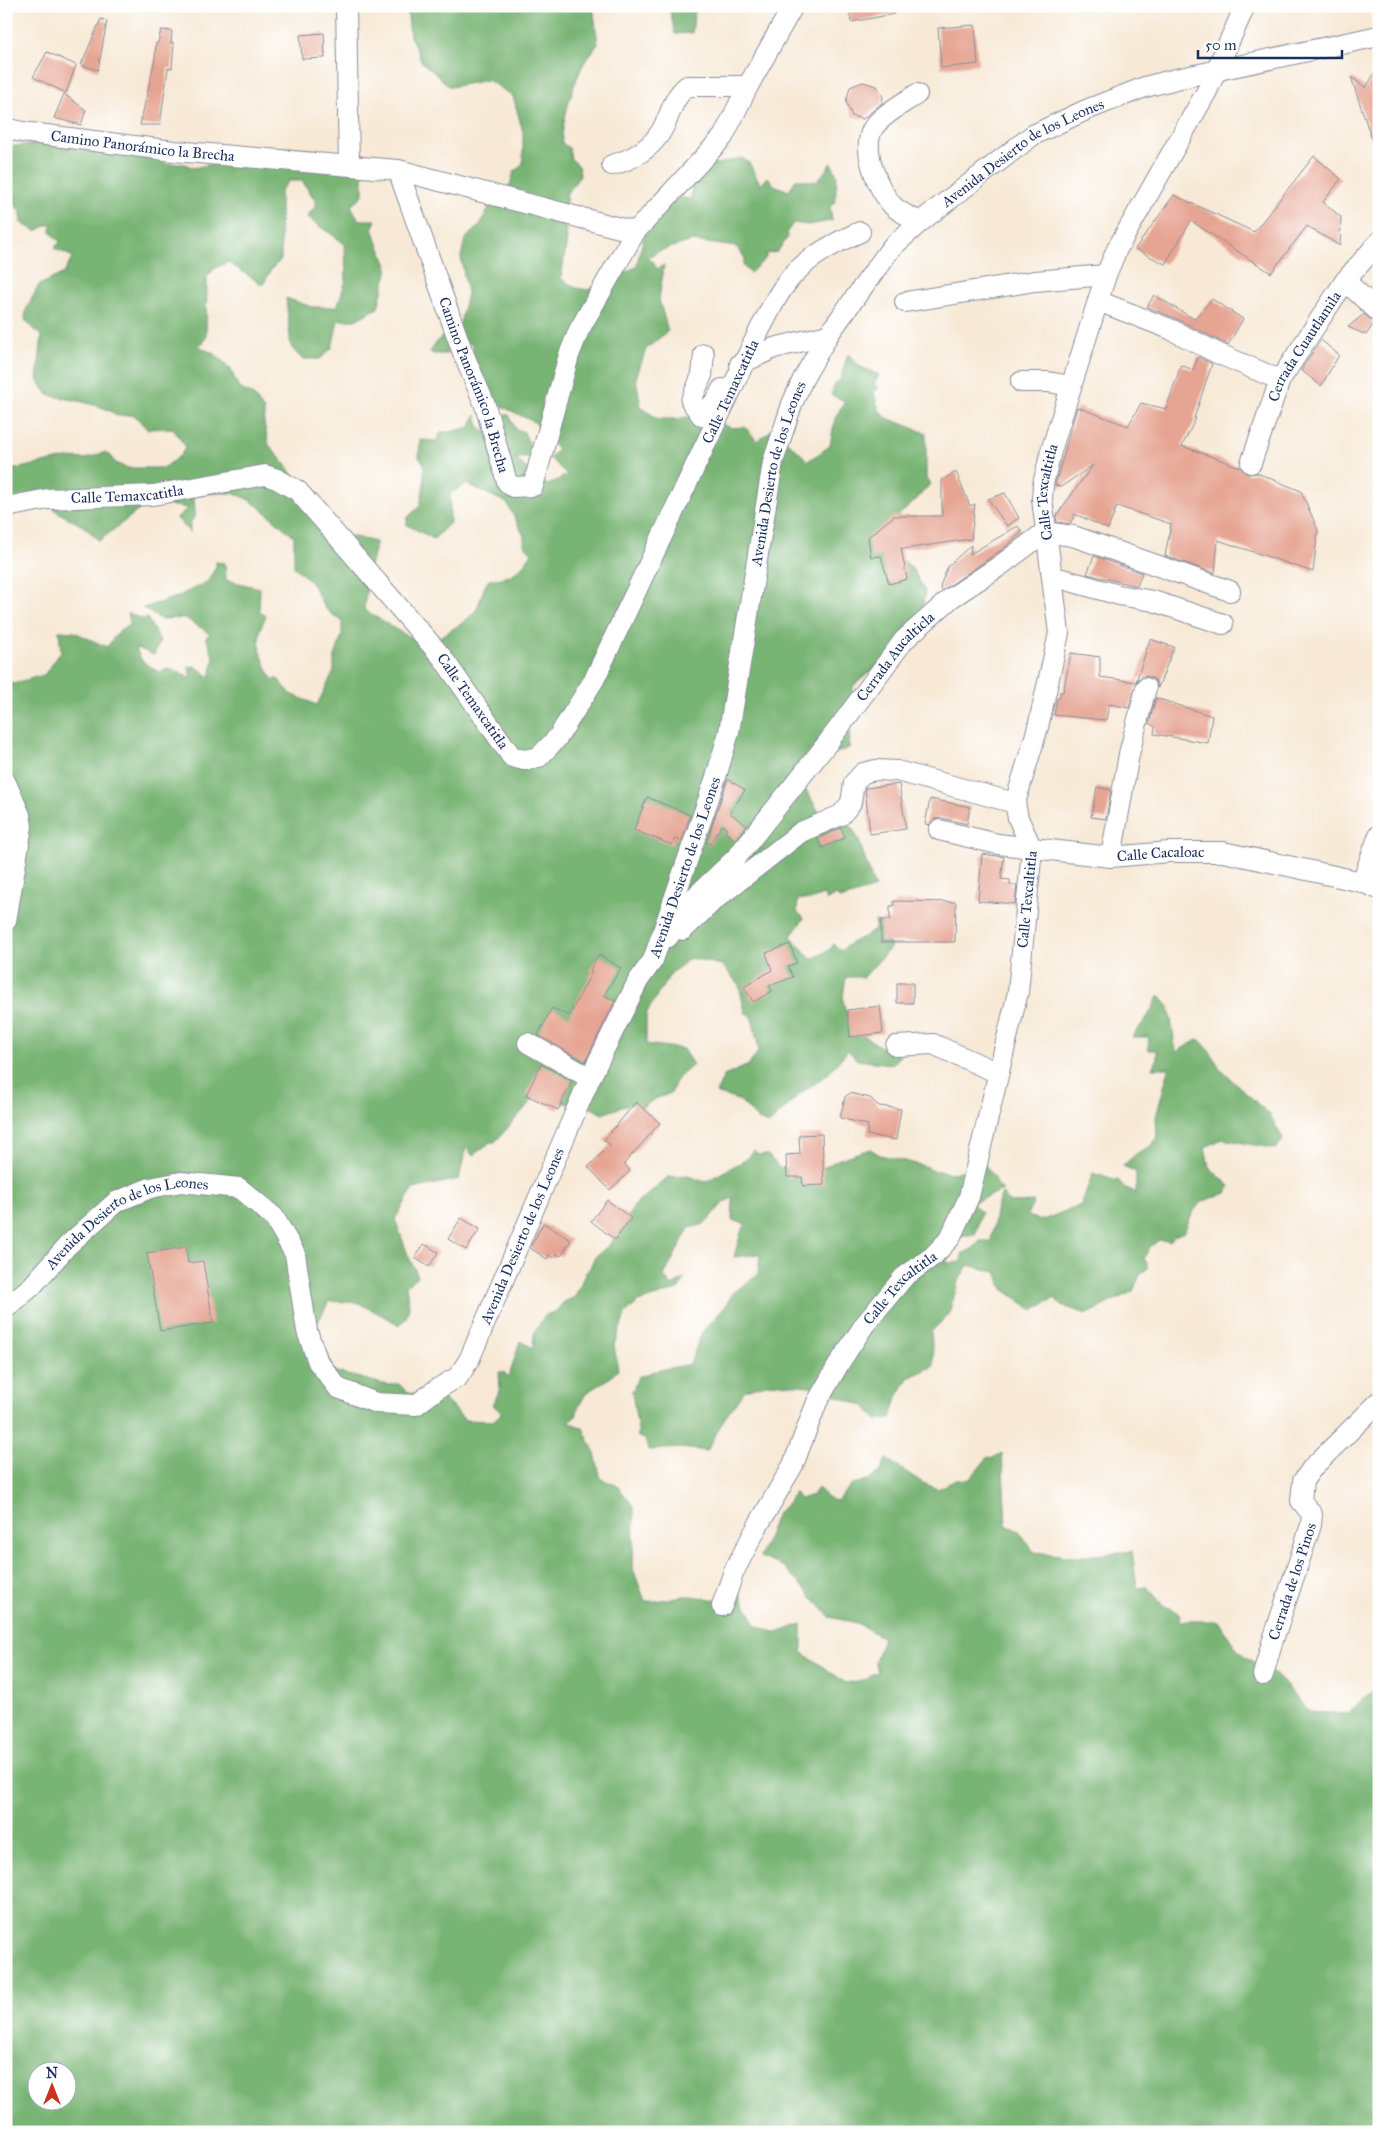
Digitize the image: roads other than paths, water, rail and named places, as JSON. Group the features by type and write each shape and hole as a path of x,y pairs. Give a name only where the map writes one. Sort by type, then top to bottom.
{"street":[{"path":"346,6 349,166"},
{"name":"Camino Panorámico la Brecha","path":"398,170 463,353 485,405 506,482 513,486 530,487 535,483 572,347 579,330 634,232 723,137 748,86 793,6"},
{"name":"Calle Texcaltitla","path":"722,1606 734,1571 793,1465 817,1402 840,1362 865,1324 904,1277 933,1256 950,1238 969,1197 1018,992 1032,849 1018,818 1015,803 1038,727 1059,634 1045,532 1042,499 1043,484 1106,275 1117,249 1206,91 1245,6"},
{"name":"Avenida Desierto de los Leones","path":"6,1308 32,1286 68,1245 116,1202 150,1188 181,1182 239,1188 274,1217 295,1254 307,1330 318,1362 338,1388 376,1403 416,1405 437,1389 458,1378 469,1360 590,1078 638,981 653,960 716,777 729,732 773,462 792,404 803,379 828,335 891,248 920,222 978,176 1041,131 1086,110 1145,88 1379,36"},
{"path":"612,165 629,161 658,136 678,94 687,86 748,86"},
{"path":"917,94 888,113 872,129 867,147 876,180 893,206 920,222"},
{"name":"Camino Panorámico la Brecha","path":"6,128 22,132 174,151 398,170 634,232"},
{"name":"Calle Temaxcatitla","path":"6,507 48,499 153,495 265,475 277,479 298,491 442,657 512,757 524,760 539,757 558,737 594,680 760,329 785,284 800,269 835,242 860,232"},
{"name":"Cerrada Cuautlamila","path":"1251,463 1280,380 1344,281 1379,242"},
{"path":"905,302 1036,281 1106,275"},
{"path":"1344,281 1379,312"},
{"path":"1098,301 1170,329 1216,353 1280,380"},
{"path":"704,354 702,375 691,401 702,416 717,399 732,369 774,348 828,335"},
{"path":"1021,382 1048,382 1071,386"},
{"path":"1045,532 1073,536 1230,591"},
{"name":"Cerrada Aucalticla","path":"653,960 696,896 742,850 826,745 904,640 951,598 1001,565 1045,532"},
{"path":"1052,576 1118,595 1153,601 1224,624"},
{"path":"1111,857 1129,754 1146,688"},
{"path":"653,960 712,902 801,832 841,815 851,803 854,783 864,773 876,770 898,770 1015,803"},
{"path":"6,783 20,815 22,826 6,921"},
{"name":"Calle Cacaloac","path":"939,830 998,844 1111,857 1169,852 1223,852 1370,885"},
{"path":"1370,885 1379,835"},
{"path":"528,1043 590,1078"},
{"path":"896,1046 933,1044 998,1073"},
{"name":"Cerrada de los Pinos","path":"1263,1675 1270,1646 1312,1525 1312,1514 1300,1501 1303,1481 1313,1467 1379,1402"}]}
